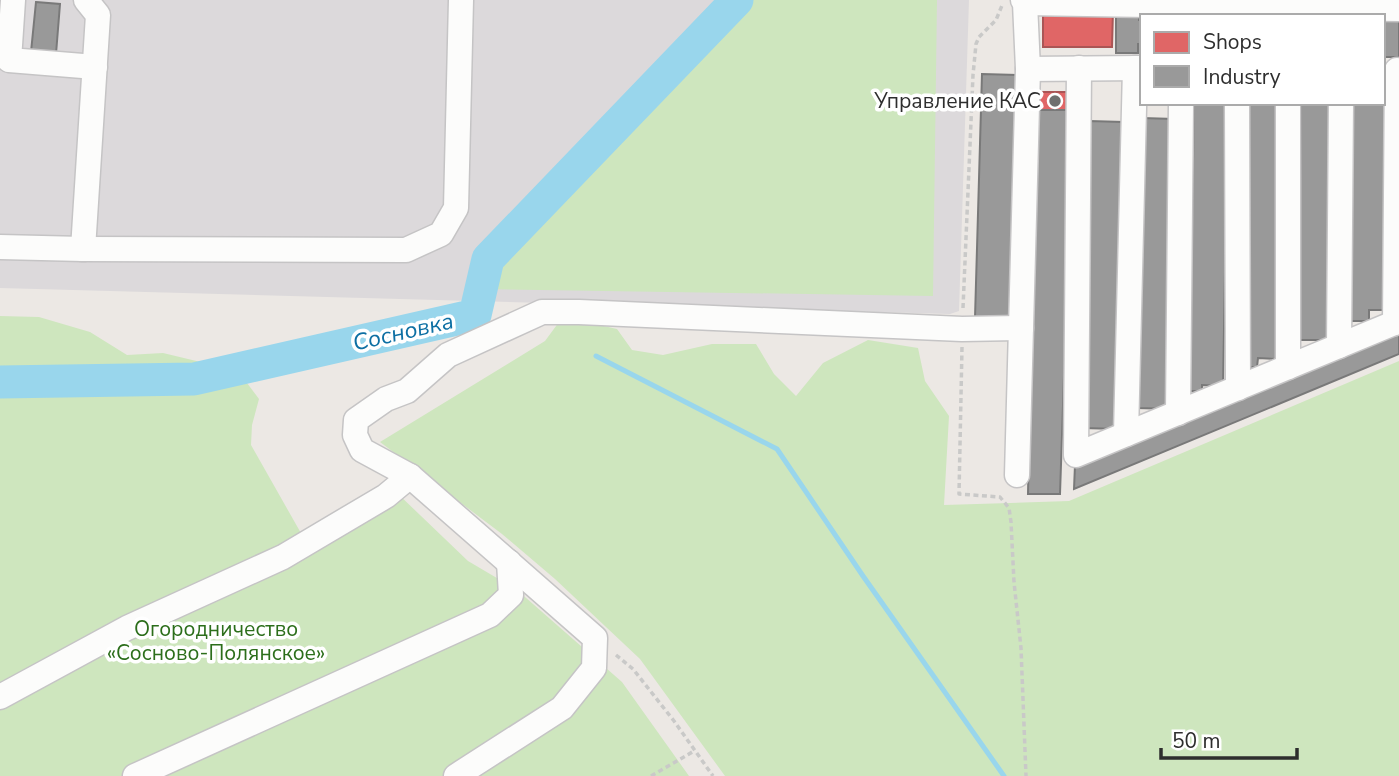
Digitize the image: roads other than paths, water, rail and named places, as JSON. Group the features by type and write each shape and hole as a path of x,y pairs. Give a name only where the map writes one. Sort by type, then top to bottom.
{"lane":[{"path":"13,0 9,60 95,67"},
{"path":"83,249 98,15 86,0"},
{"path":"0,247 407,250 441,234 456,208 461,0"},
{"path":"1017,475 1028,69 1017,1 1357,4 1399,9"},
{"path":"1079,68 1076,455 1397,322 1393,70"},
{"path":"1028,69 1138,68 1126,434"},
{"path":"1178,413 1181,105"},
{"path":"1237,105 1238,388"},
{"path":"1288,367 1289,105"},
{"path":"1339,346 1342,105"},
{"path":"456,776 562,708 594,668 595,638 410,476 362,450 355,435 356,420 386,399 407,391 448,355 542,312 962,329 1021,328"},
{"path":"0,697 127,628 283,557 386,496 410,476"},
{"path":"135,776 490,614 511,595 509,562"}],"waterway":[{"name":"Сосновка","path":"0,382 194,379 475,315 488,259 737,0"},
{"path":"596,356 777,449 1004,776"}],"place":[{"name":"Управление КАС","path":"1055,101"}],"park label":[{"name":"Огородничество «Сосново-Полянское»","path":"216,641"}]}
